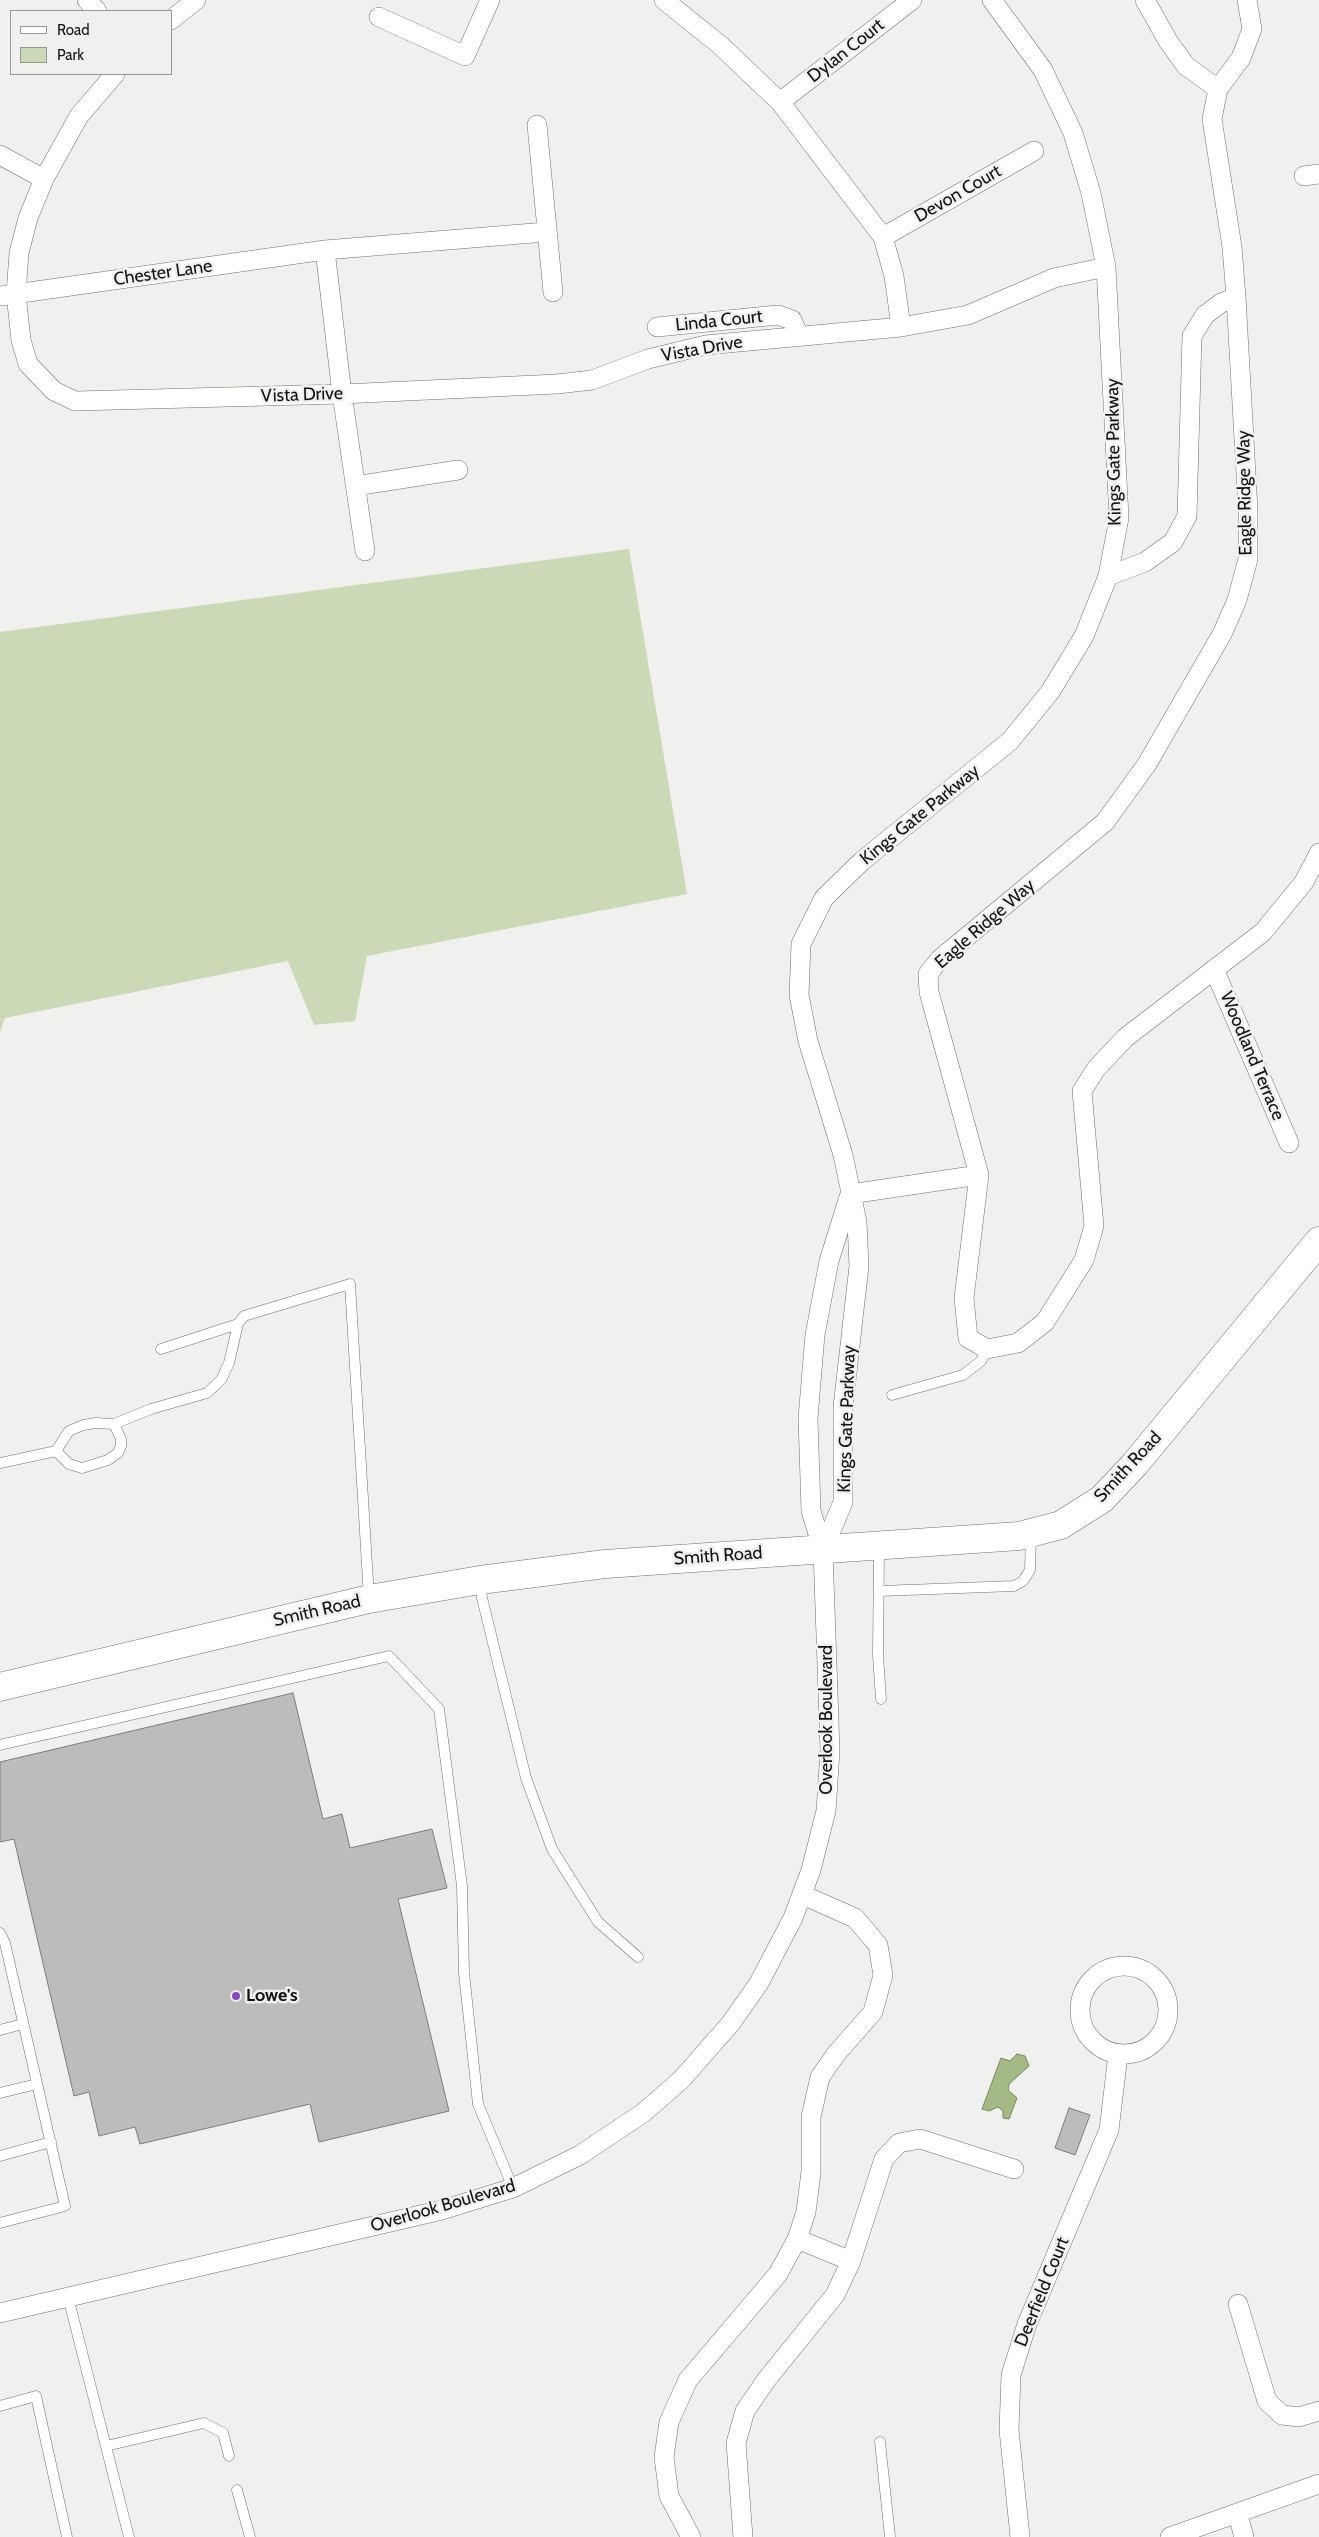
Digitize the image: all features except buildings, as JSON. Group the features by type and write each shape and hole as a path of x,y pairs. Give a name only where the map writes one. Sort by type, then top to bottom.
{"street":[{"path":"87,0 96,10"},
{"path":"172,19 196,0"},
{"path":"379,17 465,56 490,0"},
{"path":"664,0 720,44 780,102 883,237 894,276 901,327"},
{"name":"Dylan Court","path":"780,102 912,0"},
{"name":"Kings Gate Parkway","path":"823,1550 843,1502 843,1407 859,1266 857,1222 843,1155 808,1041 799,995 801,944 824,898 862,861 1010,740 1050,692 1084,636 1108,576 1119,518 1106,267 1092,193 1073,132 1043,70 992,0"},
{"path":"1145,0 1168,41 1186,66 1218,89"},
{"name":"Eagle Ridge Way","path":"987,1349 968,1338 964,1298 979,1175 929,992 928,974 940,959 1105,822 1147,764 1225,626 1237,600 1248,559 1248,510 1232,247 1212,119 1218,89 1241,58 1252,29 1248,0"},
{"name":"Vista Drive","path":"115,75 79,116 44,179 28,218 8,295 28,364 54,392 75,401 342,394 558,384 592,380 648,359 706,345 901,327 968,315 1054,278 1106,267"},
{"path":"537,125 553,292"},
{"name":"Devon Court","path":"883,237 1034,151"},
{"path":"0,154 44,179"},
{"name":"Chester Lane","path":"8,295 325,250 546,232"},
{"path":"325,250 342,394 365,551"},
{"path":"1108,576 1145,562 1173,542 1187,516 1192,336 1205,315 1221,303 1236,297"},
{"name":"Linda Court","path":"657,327 778,315 792,320 799,336"},
{"path":"355,486 458,470"},
{"path":"987,1349 1018,1343 1045,1322 1084,1260 1094,1226 1082,1091 1096,1069 1125,1038 1264,932 1304,882 1319,853"},
{"name":"Woodland Terrace","path":"1214,969 1289,1142"},
{"path":"850,1194 979,1175"},
{"name":"Kings Gate Parkway","path":"823,1550 811,1511 808,1418 815,1335 829,1261 850,1194"},
{"name":"Smith Road","path":"0,1687 370,1598 480,1580 605,1564 1019,1536 1061,1524 1102,1499 1135,1464 1319,1241"},
{"name":"Overlook Boulevard","path":"0,2314 442,2210 513,2188 558,2168 602,2142 643,2113 681,2080 731,2024 759,1983 782,1942 803,1895 822,1830 830,1780 823,1550"},
{"path":"691,2537 669,2496 664,2457 669,2422 688,2380 778,2274 797,2240 806,2212 811,2172 811,2117 820,2078 836,2054 873,2012 883,1975 878,1945 855,1918 803,1895"},
{"path":"1130,1966 1147,1971 1160,1983 1168,1998 1169,2016 1163,2033 1152,2046 1136,2054 1118,2055 1102,2049 1088,2038 1081,2022 1080,2004 1085,1988 1097,1974 1112,1967 1130,1966"},
{"name":"Deerfield Court","path":"1020,2537 1009,2430 1011,2375 1026,2324 1109,2130 1118,2055"},
{"path":"743,2537 736,2443 745,2411 767,2379 835,2295 851,2261 884,2159 899,2143 920,2139 1014,2169"},
{"path":"797,2240 851,2261"},
{"path":"1238,2304 1267,2401 1282,2415 1299,2416 1319,2411"},
{"path":"1170,2537 1319,2484"},
{"path":"1238,2514 1244,2537"}],"lane":[{"path":"0,1463 56,1451 69,1431 96,1423 114,1424 152,1409 207,1392 221,1380 228,1363 238,1324 244,1316 350,1284 370,1598"},
{"path":"161,1349 238,1324"},
{"path":"892,1395 963,1375 981,1361 987,1349"},
{"path":"56,1451 70,1464 82,1468 108,1460 118,1453 121,1446 121,1439 114,1424"},
{"path":"880,1591 1014,1586 1023,1581 1030,1570 1031,1532"},
{"path":"879,1546 878,1655 881,1699"},
{"path":"480,1580 482,1598 526,1778 552,1849 598,1922 638,1957"},
{"path":"0,1745 389,1656 439,1709 462,1886 464,1973 478,2104 513,2188"},
{"path":"0,1933 5,1943 5,1968 24,2024 65,2206 0,2223"},
{"path":"0,2030 24,2024"},
{"path":"0,2094 37,2084"},
{"path":"0,2156 50,2142"},
{"path":"68,2297 129,2537"},
{"path":"0,2406 36,2396 67,2537"},
{"path":"106,2446 204,2423 223,2433 229,2456"},
{"path":"880,2442 890,2537"},
{"path":"237,2490 250,2537"}],"green space":[{"path":"629,549 687,894 367,956 355,1021 314,1025 288,961 5,1018 0,1032 0,632"}],"shaded area":[{"path":"1017,2054 1025,2056 1029,2066 1009,2084 1008,2090 1017,2098 1009,2119 1003,2118 1003,2111 998,2107 989,2111 982,2109 1001,2058 1010,2061"}],"place":[{"name":"Lowe's","path":"236,1996"}]}
